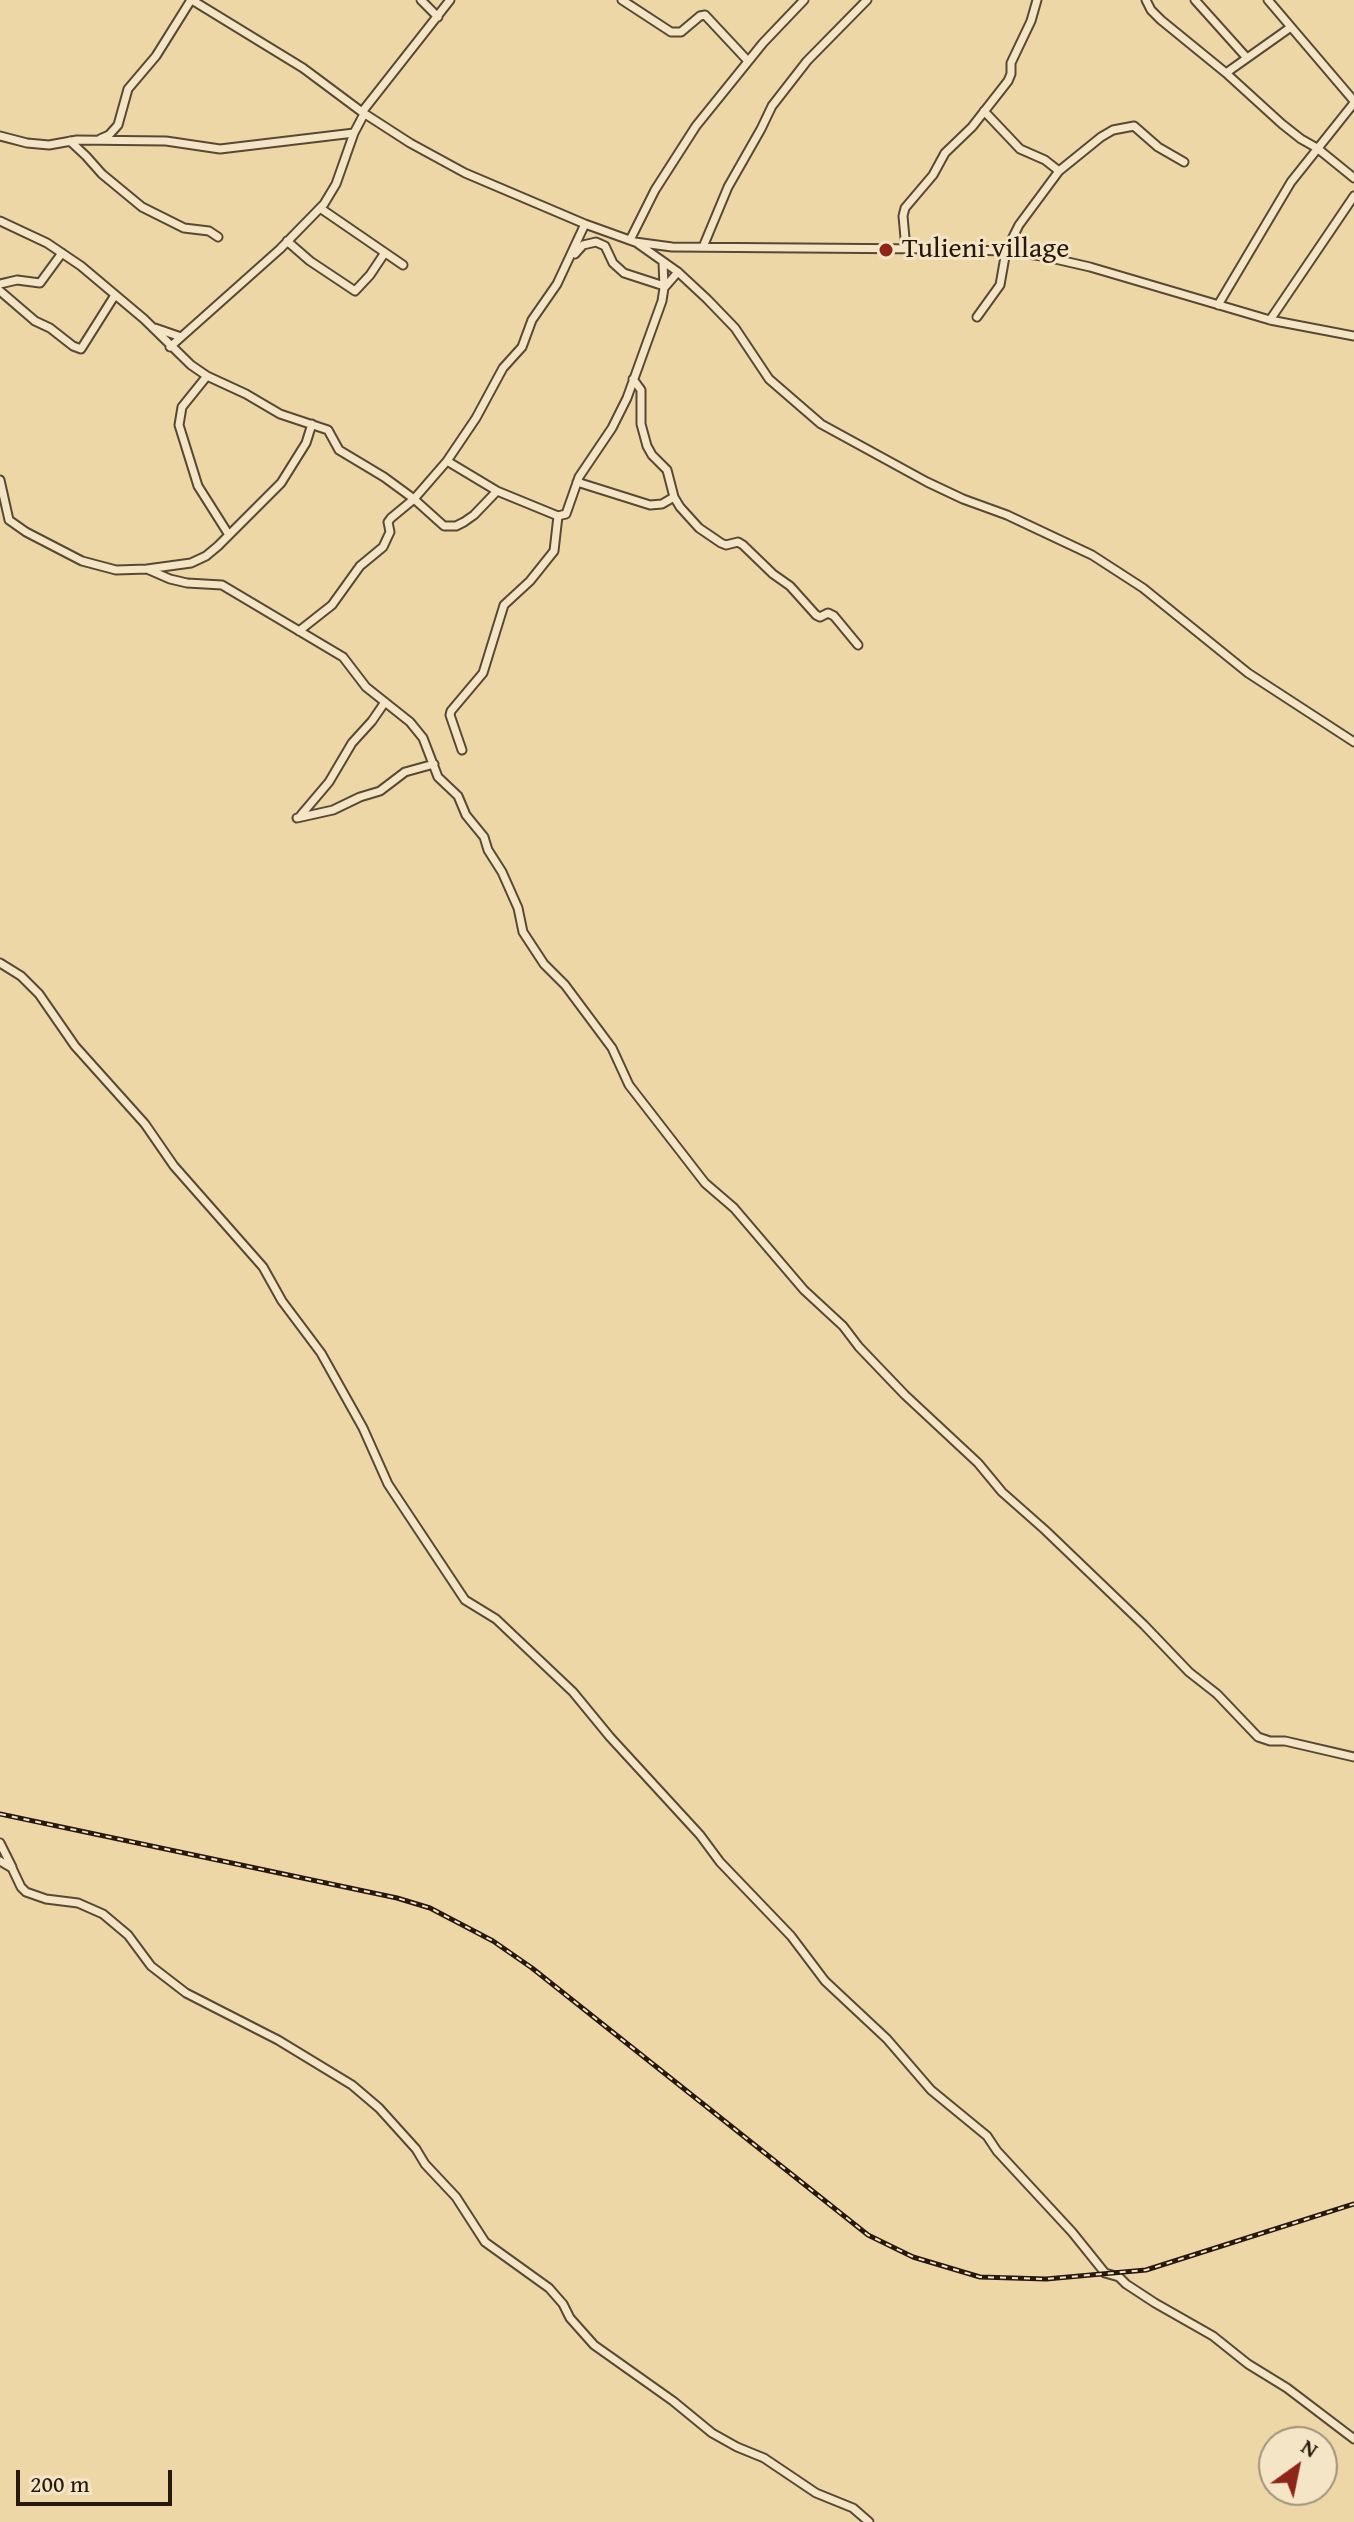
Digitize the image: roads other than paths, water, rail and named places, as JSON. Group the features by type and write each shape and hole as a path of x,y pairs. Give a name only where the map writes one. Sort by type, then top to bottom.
{"street":[{"path":"98,140 115,129 121,119 128,89 156,56 191,0 303,68 363,113 410,143 465,173 632,241 672,247 1006,251 1062,260 1270,320 1354,336"},
{"path":"421,0 438,17"},
{"path":"170,347 320,208 336,184 363,113 450,0"},
{"path":"622,0 671,32 681,32 705,15 748,61"},
{"path":"703,247 728,187 772,106 807,61 867,0"},
{"path":"906,249 905,208 933,175 945,153 1010,77 1011,63 1031,21 1037,0"},
{"path":"1146,0 1161,20 1293,133 1354,178"},
{"path":"1195,0 1247,58"},
{"path":"1218,305 1282,195 1354,102 1268,0"},
{"path":"632,241 674,159 696,126 802,1"},
{"path":"1226,73 1291,27"},
{"path":"984,111 1020,149 1045,160 1059,171"},
{"path":"977,317 1000,285 1006,251 1019,225 1059,171 1107,133 1131,126 1137,128 1158,147 1184,162"},
{"path":"0,136 39,144 98,140 166,141 220,149 354,133"},
{"path":"70,141 102,174 142,207 173,223 209,231 218,237"},
{"path":"1270,320 1354,196"},
{"path":"320,208 403,265"},
{"path":"0,221 62,253 207,376 280,414 328,430 335,445 344,454 375,471 414,499 440,523 456,526 474,515 497,491"},
{"path":"299,631 332,605 360,566 383,547 390,532 389,520 414,499 447,461 476,418 503,368 522,347 532,320 553,291 585,224"},
{"path":"287,241 310,261 355,291 384,254"},
{"path":"632,241 678,272 735,328 769,379 821,424 936,487 1018,520 1092,555 1143,588 1248,673 1354,742"},
{"path":"570,257 583,245 596,242 605,246 613,263 624,273 664,287"},
{"path":"0,284 17,280 40,283 62,253"},
{"path":"447,461 497,491 558,516 566,514 577,482 620,414 662,301 663,262"},
{"path":"664,287 678,272"},
{"path":"0,291 35,321 81,349 115,295"},
{"path":"153,328 181,337"},
{"path":"207,376 182,407 179,425 198,486 229,535"},
{"path":"633,379 641,390 641,424 645,440 652,455 667,470 674,497 693,521 726,545 738,542 743,545 790,586 816,615 820,617 828,613 834,616 858,645"},
{"path":"0,480 4,520 90,564 116,570 183,566 200,560 281,483 306,443 312,424"},
{"path":"577,482 650,505 662,504 674,497"},
{"path":"462,750 451,720 451,711 483,673 504,605 530,581 554,551 558,516"},
{"path":"147,569 170,579 222,585 340,655 366,687 418,731 438,777 458,796 466,815 484,837 518,908 521,929 544,964 565,985 612,1048 629,1085 702,1179 734,1208 804,1290 843,1326 905,1395 1258,1737 1354,1757"},
{"path":"385,702 352,743 329,782 299,816 333,810 380,791 405,772 434,764"},
{"path":"0,963 21,976 39,994 75,1046 145,1124 174,1166 263,1267 282,1301 321,1353 363,1428 388,1484 465,1600 496,1619 573,1692 700,1835 720,1862 791,1936 825,1981 887,2039 931,2090 987,2136 1105,2273 1119,2277 1155,2303 1213,2336 1354,2439"},
{"path":"0,1843 26,1892 46,1899 78,1903 103,1914 128,1935 151,1966 186,1993 278,2040 352,2085 379,2108 416,2149 425,2164 453,2194 485,2242 549,2288 594,2345 719,2437 764,2458 816,2493 853,2508 869,2522"},
{"path":"0,1861 12,1867"}],"railway":[{"path":"0,1814 397,1898 430,1908 493,1941 532,1968 868,2235 913,2257 980,2277 1046,2279 1146,2270 1354,2204"}],"place":[{"name":"Tulieni village","path":"886,250"}]}
